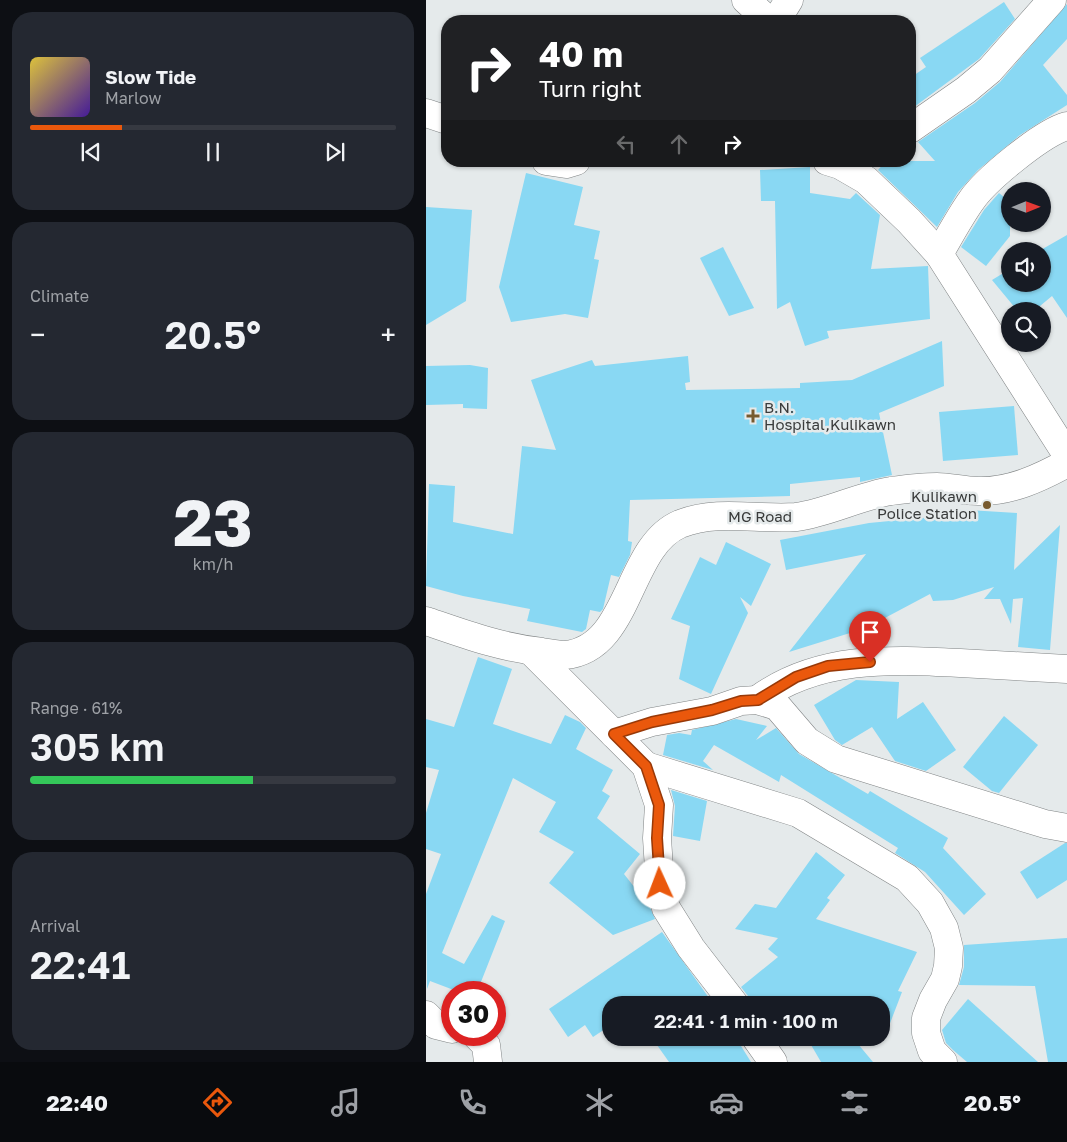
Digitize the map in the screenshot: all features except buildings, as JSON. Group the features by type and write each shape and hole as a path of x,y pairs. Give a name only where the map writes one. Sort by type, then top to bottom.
{"street":[{"path":"746,0 762,15"},
{"path":"780,15 789,0"},
{"path":"916,125 966,90 990,70 1052,0"},
{"path":"426,113 441,118"},
{"path":"939,254 971,200 983,186 1024,151 1053,132 1067,126"},
{"path":"854,167 868,169 909,221 939,254 1067,455"},
{"name":"MG Road","path":"426,621 500,646 565,655 584,649 598,641 610,626 655,543 666,531 682,524 726,515 797,516 890,491 936,487 978,492 1011,488 1067,463"},
{"path":"531,651 646,766 659,805 657,838 660,884 666,908 691,948 728,996"},
{"path":"758,700 796,677 828,666 854,662 903,660 1067,669"},
{"path":"614,734 652,722 712,710 741,701 758,700 777,706 807,741 836,759 1045,824 1067,828"},
{"path":"646,766 798,813 907,878 930,903 944,928 948,948 948,966 945,979 933,1000 926,1018 926,1033 932,1051 943,1062"},
{"path":"426,1015 436,1025 441,1027"},
{"path":"486,1046 488,1062"},
{"path":"762,1046 773,1062"}],"place":[{"name":"B.N. Hospital,Kulikawn","path":"753,416"},
{"name":"Kulikawn Police Station","path":"987,505"}],"route":[{"path":"660,884 657,838 659,805 646,766 614,734 652,722 712,710 741,701 758,700 771,690 796,677 828,666 854,662 870,662"}]}
